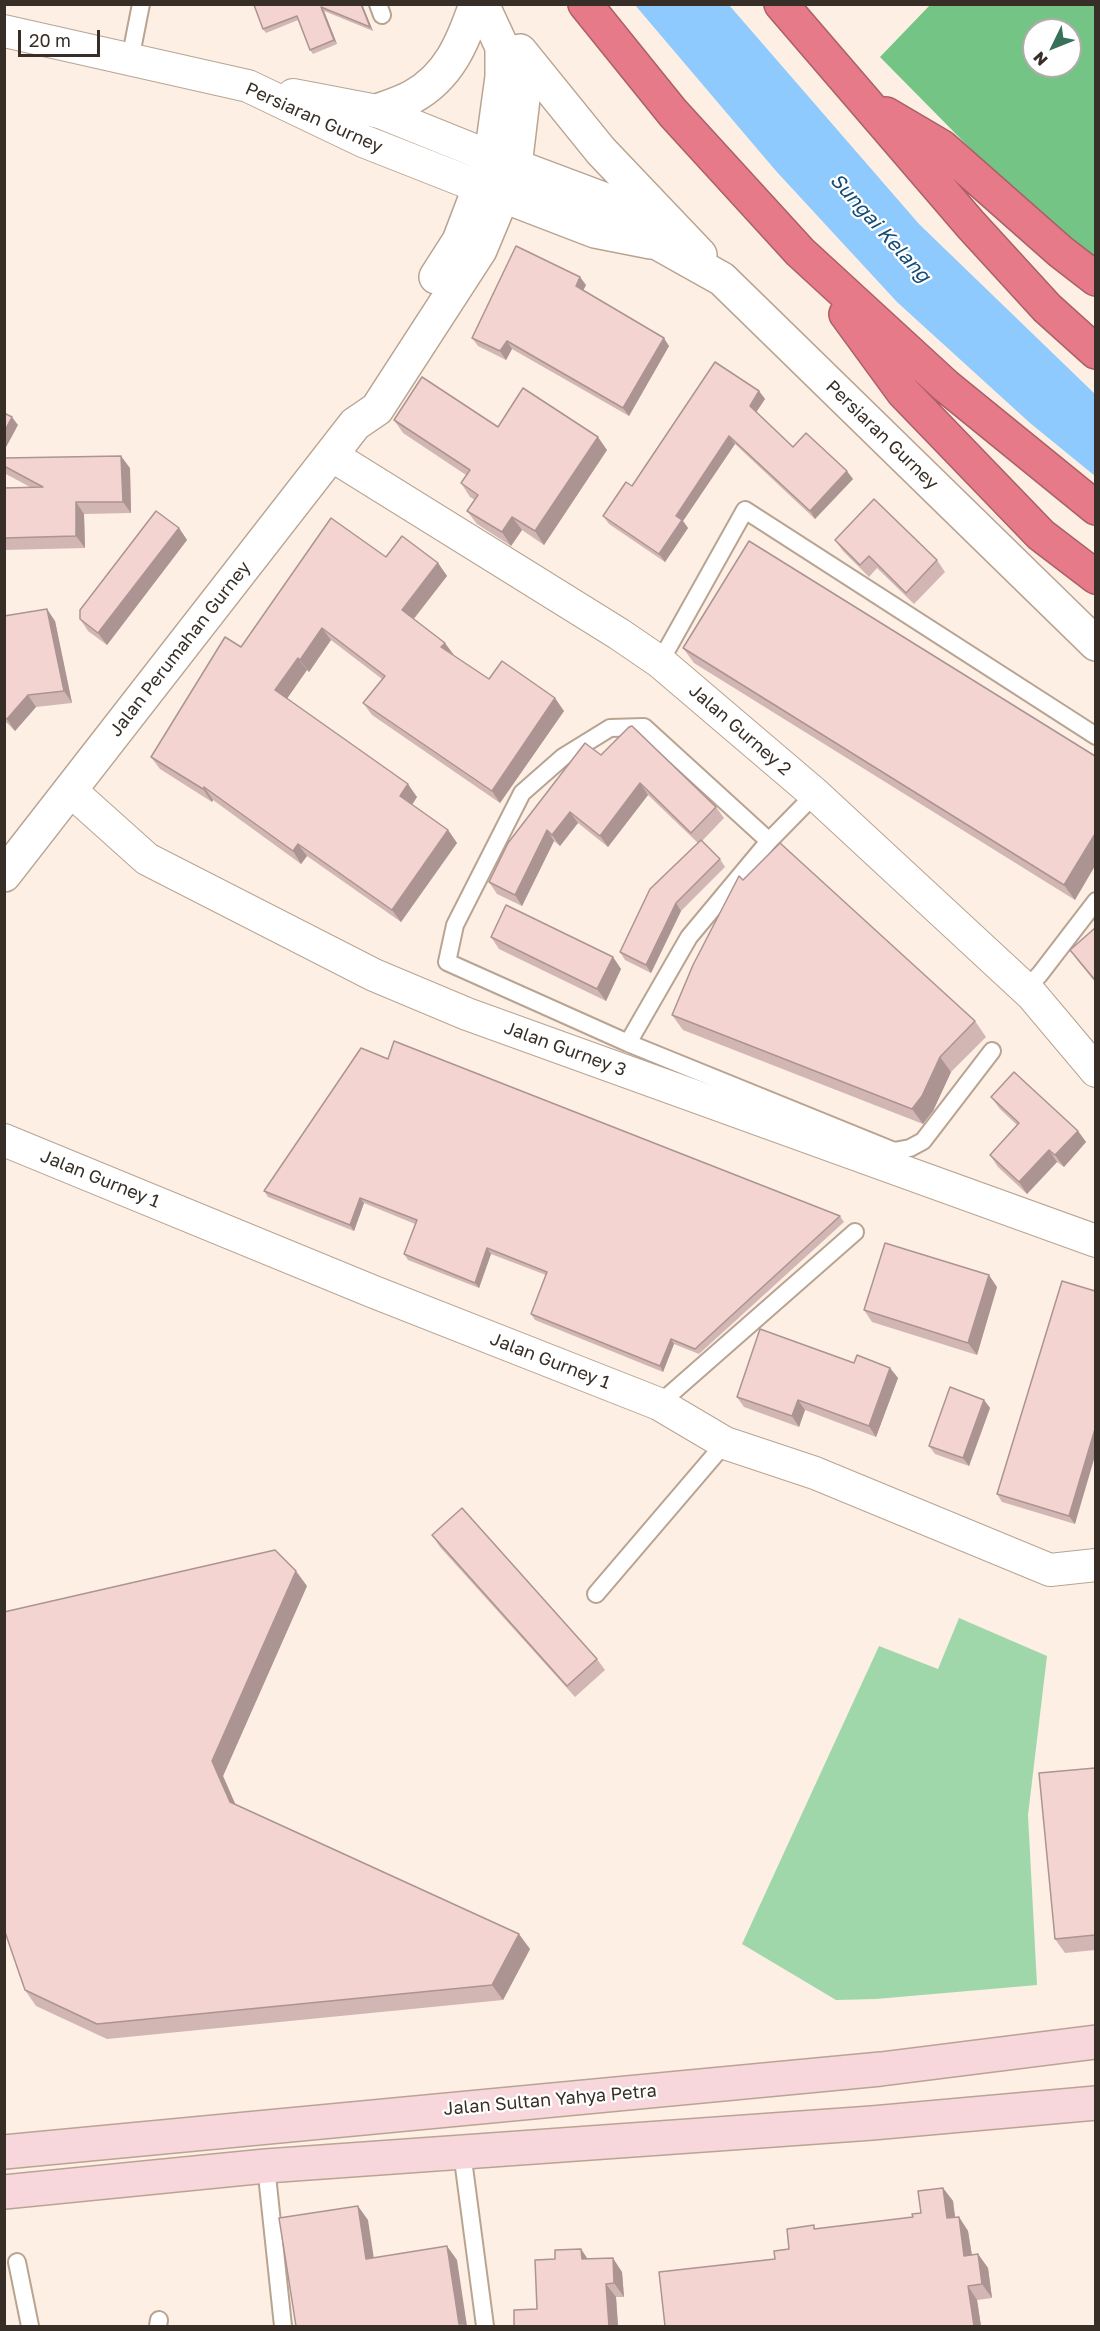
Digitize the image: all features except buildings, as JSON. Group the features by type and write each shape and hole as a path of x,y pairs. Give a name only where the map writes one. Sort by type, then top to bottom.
{"highway":[{"path":"585,4 673,113 800,252 946,386 1095,508"},
{"path":"781,4 861,99 1047,308 1095,352"},
{"path":"861,99 942,147 1095,279"},
{"path":"800,252 903,392 1041,535 1095,577"}],"main road":[{"name":"Jalan Sultan Yahya Petra","path":"4,2152 881,2069 1095,2042"},
{"path":"4,2192 266,2166 883,2122 1095,2103"}],"street":[{"path":"377,111 411,98 433,82 451,63 463,41 476,4"},
{"path":"483,4 601,151 722,279"},
{"name":"Jalan Perumahan Gurney","path":"4,875 355,424 376,409 480,250 497,176 525,82 502,47 483,4"},
{"name":"Persiaran Gurney","path":"4,31 248,86 377,111 497,176"},
{"name":"Persiaran Gurney","path":"248,86 363,141 497,176 603,199 656,242 722,279 1095,644"},
{"name":"Jalan Gurney 2","path":"331,455 619,634 660,662 815,794 1026,988 1095,1071"},
{"name":"Jalan Gurney 3","path":"70,790 147,859 375,975 468,1014 1095,1241"},
{"name":"Jalan Gurney 1","path":"4,1140 374,1292 659,1404 725,1443 815,1473 1050,1570 1095,1565"}],"lane":[{"path":"130,60 141,4"},
{"path":"660,662 745,510 1095,736"},
{"path":"769,841 644,727 610,728 562,757 522,793 455,925 447,962 628,1043 894,1151 910,1148 924,1141 992,1051"},
{"path":"628,1043 689,937 769,841 815,794"},
{"path":"1026,988 1040,974 1095,901"},
{"path":"659,1404 855,1232"},
{"path":"596,1594 725,1443"},
{"path":"462,2152 485,2326"},
{"path":"266,2166 283,2326"},
{"path":"17,2262 30,2326"}],"green space":[{"path":"930,5 1095,5 1095,258 1025,204 880,57"},
{"path":"959,1618 1047,1656 1028,1815 1037,1985 876,1999 836,2000 742,1944 879,1646 938,1669"}],"water":[{"name":"Sungai Kelang","path":"635,5 729,5 919,224 1095,394 1095,476 1030,423 897,302 776,171"}]}
